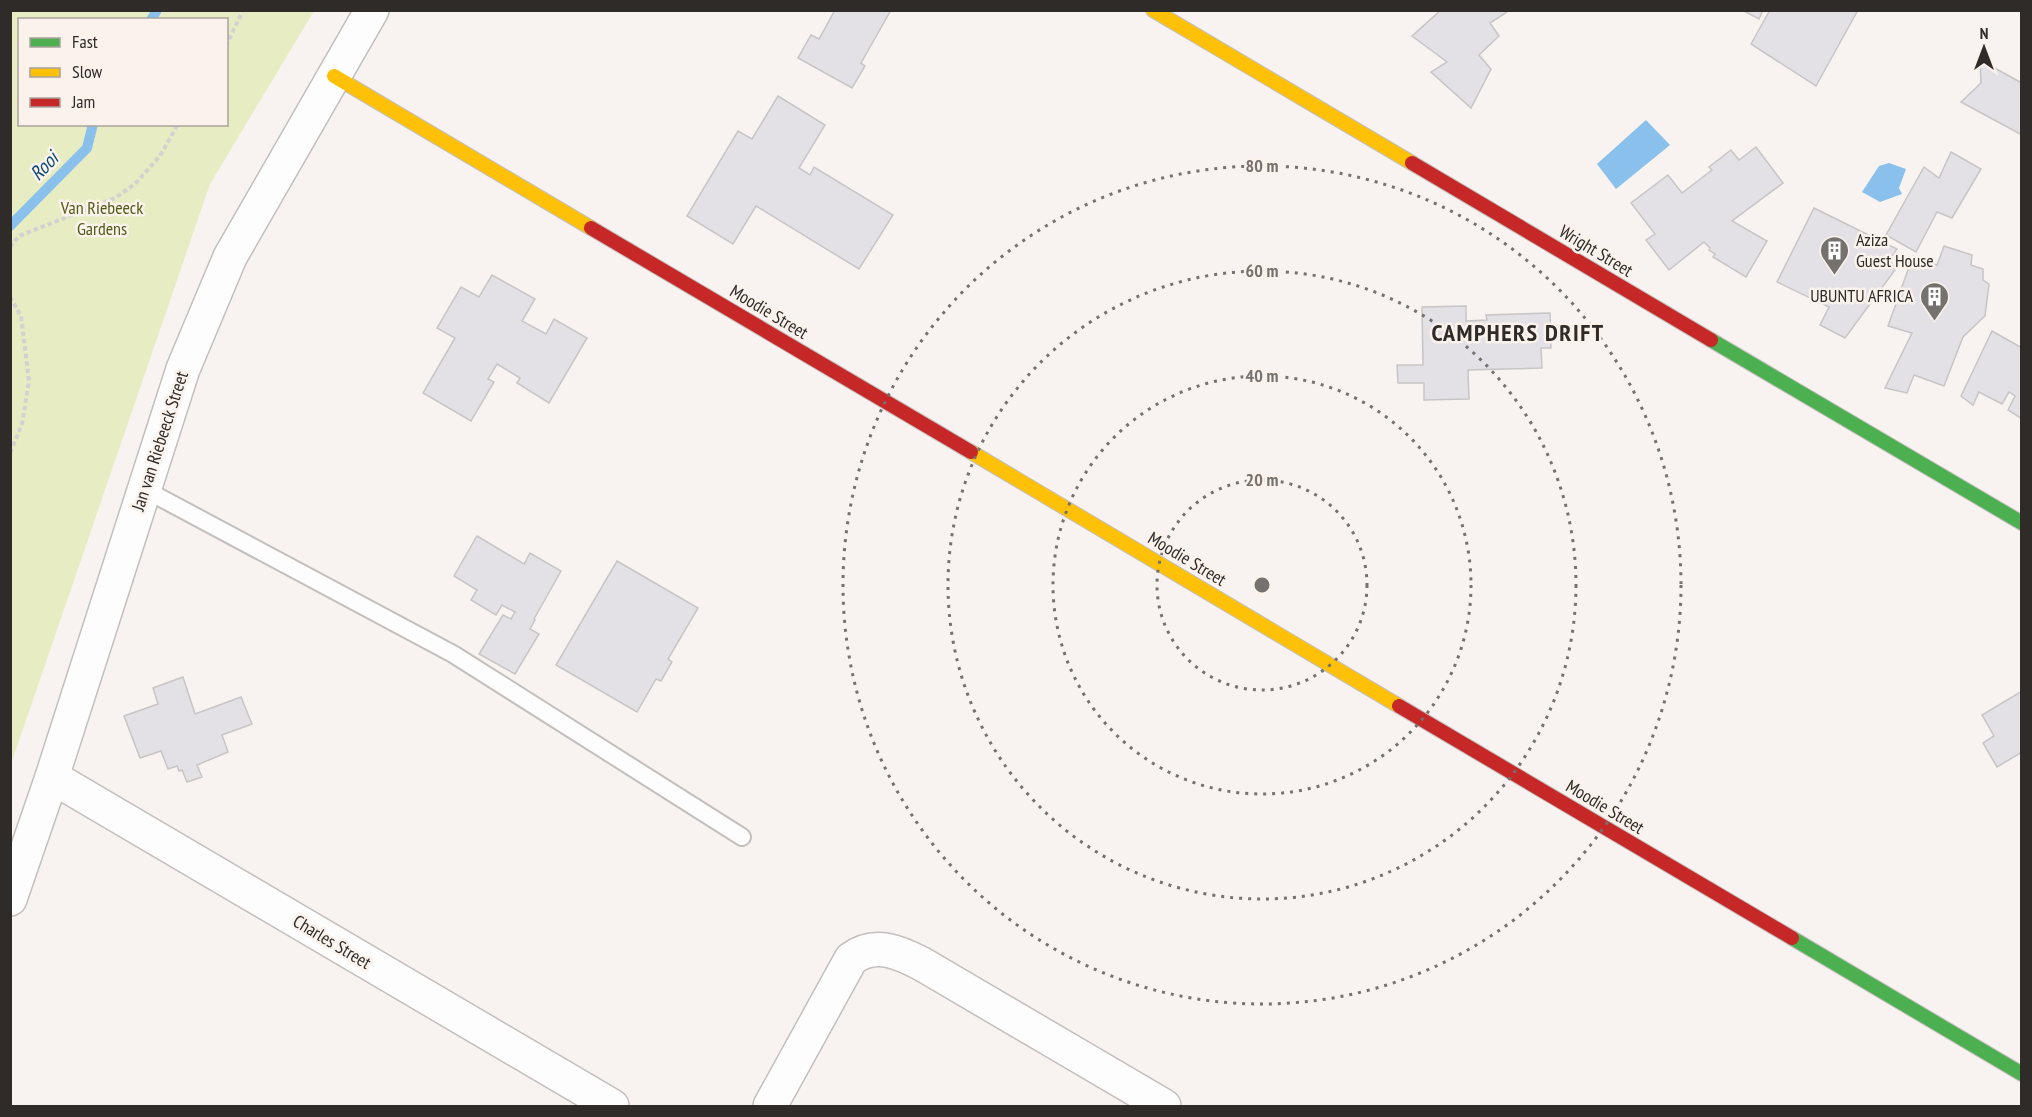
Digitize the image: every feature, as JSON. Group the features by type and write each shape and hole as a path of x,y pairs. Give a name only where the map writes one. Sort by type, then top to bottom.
{"street":[{"name":"Jan van Riebeeck Street","path":"10,899 52,777 183,369 203,316 230,257 372,10"},
{"name":"Wright Street","path":"1153,10 2022,523"},
{"name":"Moodie Street","path":"334,76 2022,1074"},
{"name":"Charles Street","path":"52,777 612,1107"},
{"path":"770,1107 851,959 859,953 875,949 889,950 922,964 1164,1107"}],"lane":[{"path":"144,489 453,654 742,837"}],"path":[{"path":"228,42 243,10"},
{"path":"10,247 19,236 115,198 135,184 160,156 177,126"},
{"path":"10,297 21,316 29,381 22,424 10,453"}],"green space":[{"name":"Van Riebeeck Gardens","path":"11,10 314,11 210,184 11,764"}],"water":[{"path":"1646,120 1670,145 1616,189 1597,164"},
{"path":"1889,163 1906,169 1899,188 1902,194 1880,202 1862,192 1879,166"}],"building":[{"path":"835,10 891,10 861,63 865,66 852,88 798,58 811,35 819,39"},
{"path":"1441,10 1510,10 1490,23 1499,36 1479,55 1491,69 1471,108 1431,72 1447,62 1412,36"},
{"path":"1742,10 1763,10 1759,19"},
{"path":"1770,10 1858,10 1816,86 1751,44"},
{"path":"1980,60 2022,83 2022,135 1961,102 1981,83"},
{"path":"778,96 825,125 799,168 810,175 814,167 893,215 859,269 756,206 733,244 687,216 738,131 752,139"},
{"path":"1756,147 1783,183 1732,221 1767,241 1746,277 1713,257 1715,254 1704,242 1669,270 1646,240 1655,234 1631,203 1668,175 1682,193 1712,170 1709,167 1731,150 1739,160"},
{"path":"1951,152 1981,169 1952,218 1937,212 1916,252 1886,235 1924,167 1939,178"},
{"name":"Aziza Guest House","path":"1814,208 1897,249 1890,259 1895,270 1845,338 1820,325 1829,307 1777,282"},
{"name":"UBUNTU AFRICA","path":"1944,246 1972,255 1971,265 1983,269 1983,280 1989,284 1985,316 1963,337 1944,386 1914,375 1907,393 1885,388 1912,333 1888,326 1913,256 1937,265"},
{"path":"492,275 535,299 522,321 546,334 554,319 587,338 549,403 517,383 520,378 497,364 488,379 494,382 471,421 423,393 455,338 437,328 461,287 479,297"},
{"path":"1466,306 1466,321 1487,320 1486,315 1550,313 1551,348 1541,348 1542,368 1468,370 1469,399 1424,400 1424,383 1398,383 1397,365 1423,365 1422,307"},
{"path":"1992,331 2022,348 2022,419 2008,410 2015,396 2009,392 2002,404 1979,392 1973,405 1961,396"},
{"path":"477,536 524,564 530,553 561,571 530,629 539,634 515,674 479,654 503,615 511,619 515,612 502,605 496,615 471,600 477,590 454,576"},
{"path":"617,561 698,608 668,659 672,662 661,681 656,679 637,712 556,665"},
{"path":"183,677 195,714 241,697 252,724 222,735 228,752 197,765 202,777 187,782 182,770 179,771 177,766 168,769 161,751 140,758 124,716 158,704 153,688"},
{"path":"2022,691 2022,752 1997,767 1983,743 1994,736 1982,715"}],"waterway":[{"name":"Rooi","path":"152,18 157,10"},
{"name":"Rooi","path":"10,226 87,148 92,126"}],"traffic: fast":[{"path":"1711,340 2022,523"},
{"path":"1792,938 2022,1074"}],"traffic: slow":[{"path":"1153,10 1412,163"},
{"path":"334,76 591,228"},
{"path":"971,452 1399,706"}],"traffic: jam":[{"path":"1412,163 1711,340"},
{"path":"591,228 971,452"},
{"path":"1399,706 1792,938"}],"place":[{"name":"Aziza Guest House","path":"1835,276"},
{"name":"UBUNTU AFRICA","path":"1934,322"}],"district":[{"name":"CAMPHERS DRIFT","path":"1518,333"}]}
